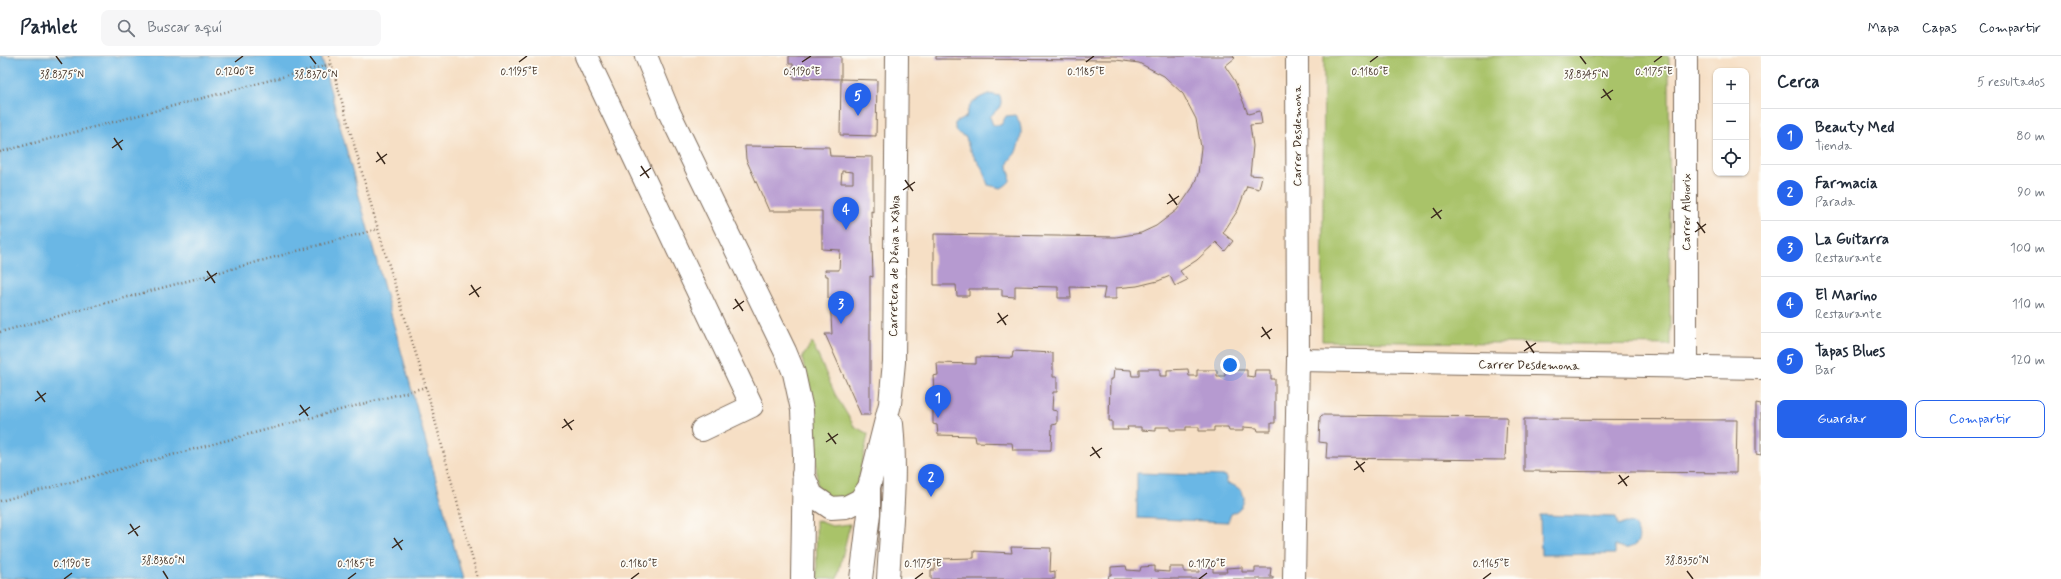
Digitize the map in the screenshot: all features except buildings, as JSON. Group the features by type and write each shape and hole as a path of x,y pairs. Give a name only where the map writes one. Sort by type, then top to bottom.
{"street":[{"path":"586,56 752,406 702,430"},
{"path":"646,56 669,112 785,351 794,373 802,410 802,579"},
{"name":"Carretera de Dénia a Xàbia","path":"861,579 869,514 869,487 890,404 894,362 896,56"},
{"name":"Carrer Desdemona","path":"1294,579 1298,360 1297,56"},
{"name":"Carrer Albiorix","path":"1686,56 1686,368"},
{"name":"Carrer Desdemona","path":"1298,360 1686,368 1761,368"},
{"name":"Carretera de Dénia a Xàbia","path":"888,579 894,497 894,448 890,404"},
{"path":"803,474 812,495 831,508 846,507 860,500 869,487"},
{"path":"850,579 869,487"}],"path":[{"path":"329,56 378,229 426,387 478,579"},
{"path":"0,152 331,64"},
{"path":"0,332 378,229"},
{"path":"0,501 426,387"}],"green space":[{"path":"1324,56 1669,56 1670,345 1322,341"},
{"path":"812,342 835,394 854,426 868,434 856,494 832,502 817,486 815,420 802,358"},
{"path":"816,520 832,526 850,524 837,579 817,579"}],"water":[{"path":"0,56 321,56 463,579 0,579"},
{"path":"989,94 1000,96 1001,100 999,108 990,117 993,125 1001,125 1006,116 1015,115 1021,129 1017,149 1008,163 1010,178 1009,183 1001,188 988,185 982,168 969,149 966,137 957,132 955,128 955,123 966,117 969,108 974,102"},
{"path":"1137,473 1226,476 1226,483 1233,485 1242,492 1244,501 1242,506 1231,514 1228,522 1137,518"},
{"path":"1540,515 1616,517 1618,526 1625,523 1633,524 1639,538 1636,544 1628,548 1615,546 1615,554 1541,555"}],"place":[{"name":"Tapas Blues","path":"858,116"},
{"name":"El Marino","path":"846,230"},
{"name":"La Guitarra","path":"841,324"},
{"name":"Beauty Med","path":"938,418"},
{"name":"Farmacia","path":"931,497"}]}
